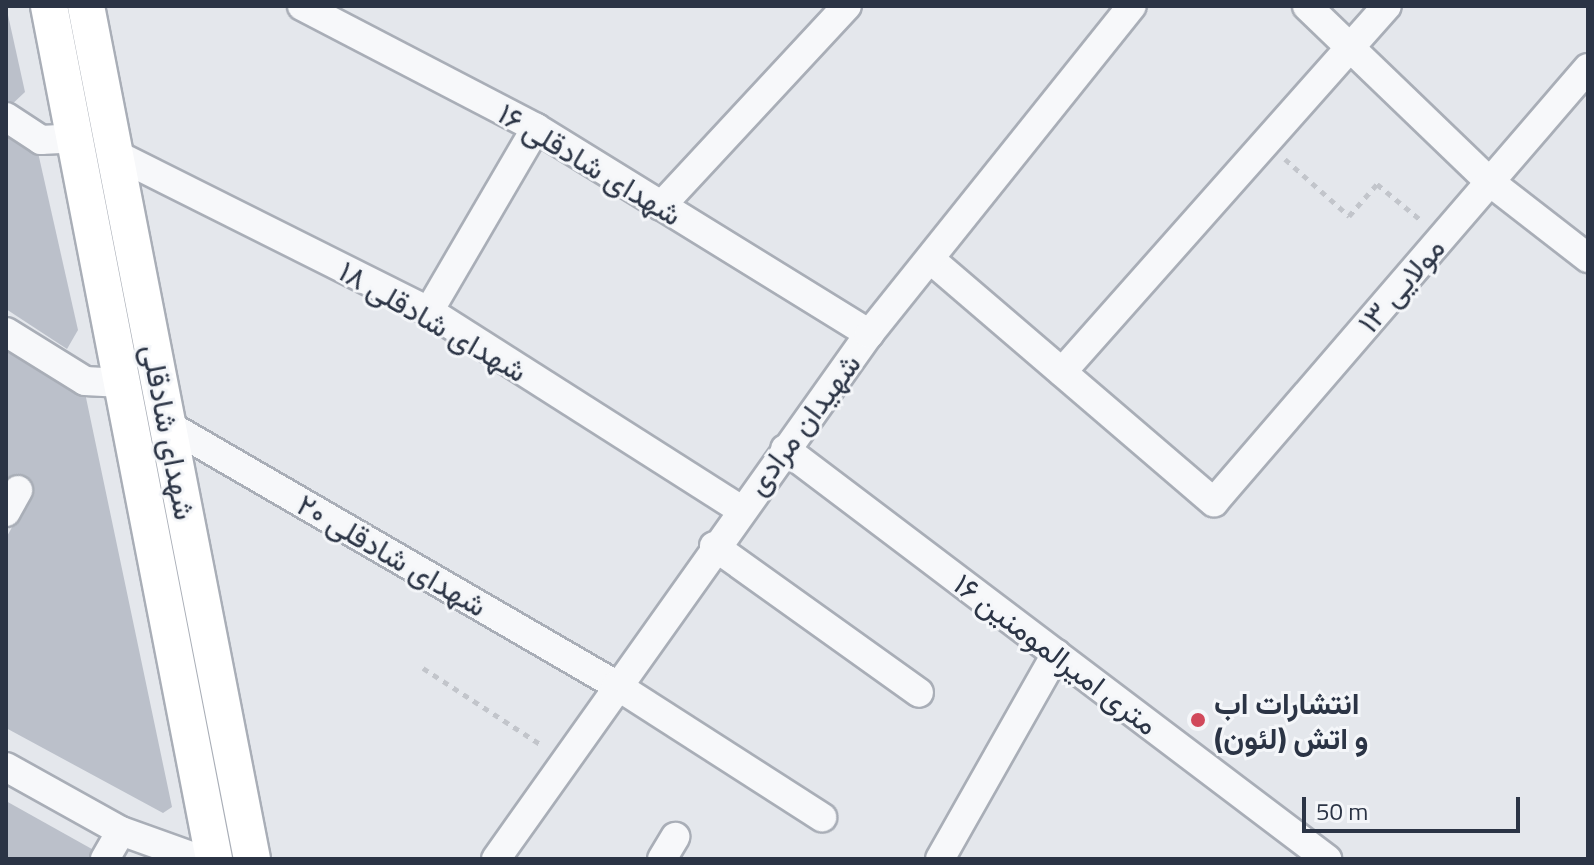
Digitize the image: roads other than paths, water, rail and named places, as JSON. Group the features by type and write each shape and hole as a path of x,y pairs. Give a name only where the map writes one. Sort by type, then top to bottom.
{"main road":[{"name":"شهدای شادقلی","path":"49,6 214,859"},
{"name":"شهدای شادقلی","path":"86,6 252,859"}],"street":[{"name":"شهدای شادقلی ۱۶","path":"302,6 536,128 869,334"},
{"path":"661,206 847,6"},
{"name":"شهیدان مرادی","path":"496,859 740,509 869,334 1132,6"},
{"path":"1307,6 1490,182 1588,258"},
{"path":"930,259 1062,372 1387,6"},
{"name":"مولایی ۱۳","path":"1062,372 1214,502 1588,68"},
{"path":"6,117 41,140 75,138"},
{"path":"429,311 536,128"},
{"name":"شهدای شادقلی ۱۸","path":"115,154 429,311 740,509"},
{"path":"6,332 85,381 122,383"},
{"name":"شهدای شادقلی ۲۰","path":"168,425 616,685 822,817"},
{"name":"۱۶ متری امیرالمومنین","path":"785,449 1327,859"},
{"path":"714,546 919,693"},
{"path":"940,859 1056,654"},
{"path":"6,767 121,831 199,859"},
{"path":"105,859 121,831"}],"place":[{"name":"انتشارات اب و اتش (لئون)","path":"1198,720"}]}
